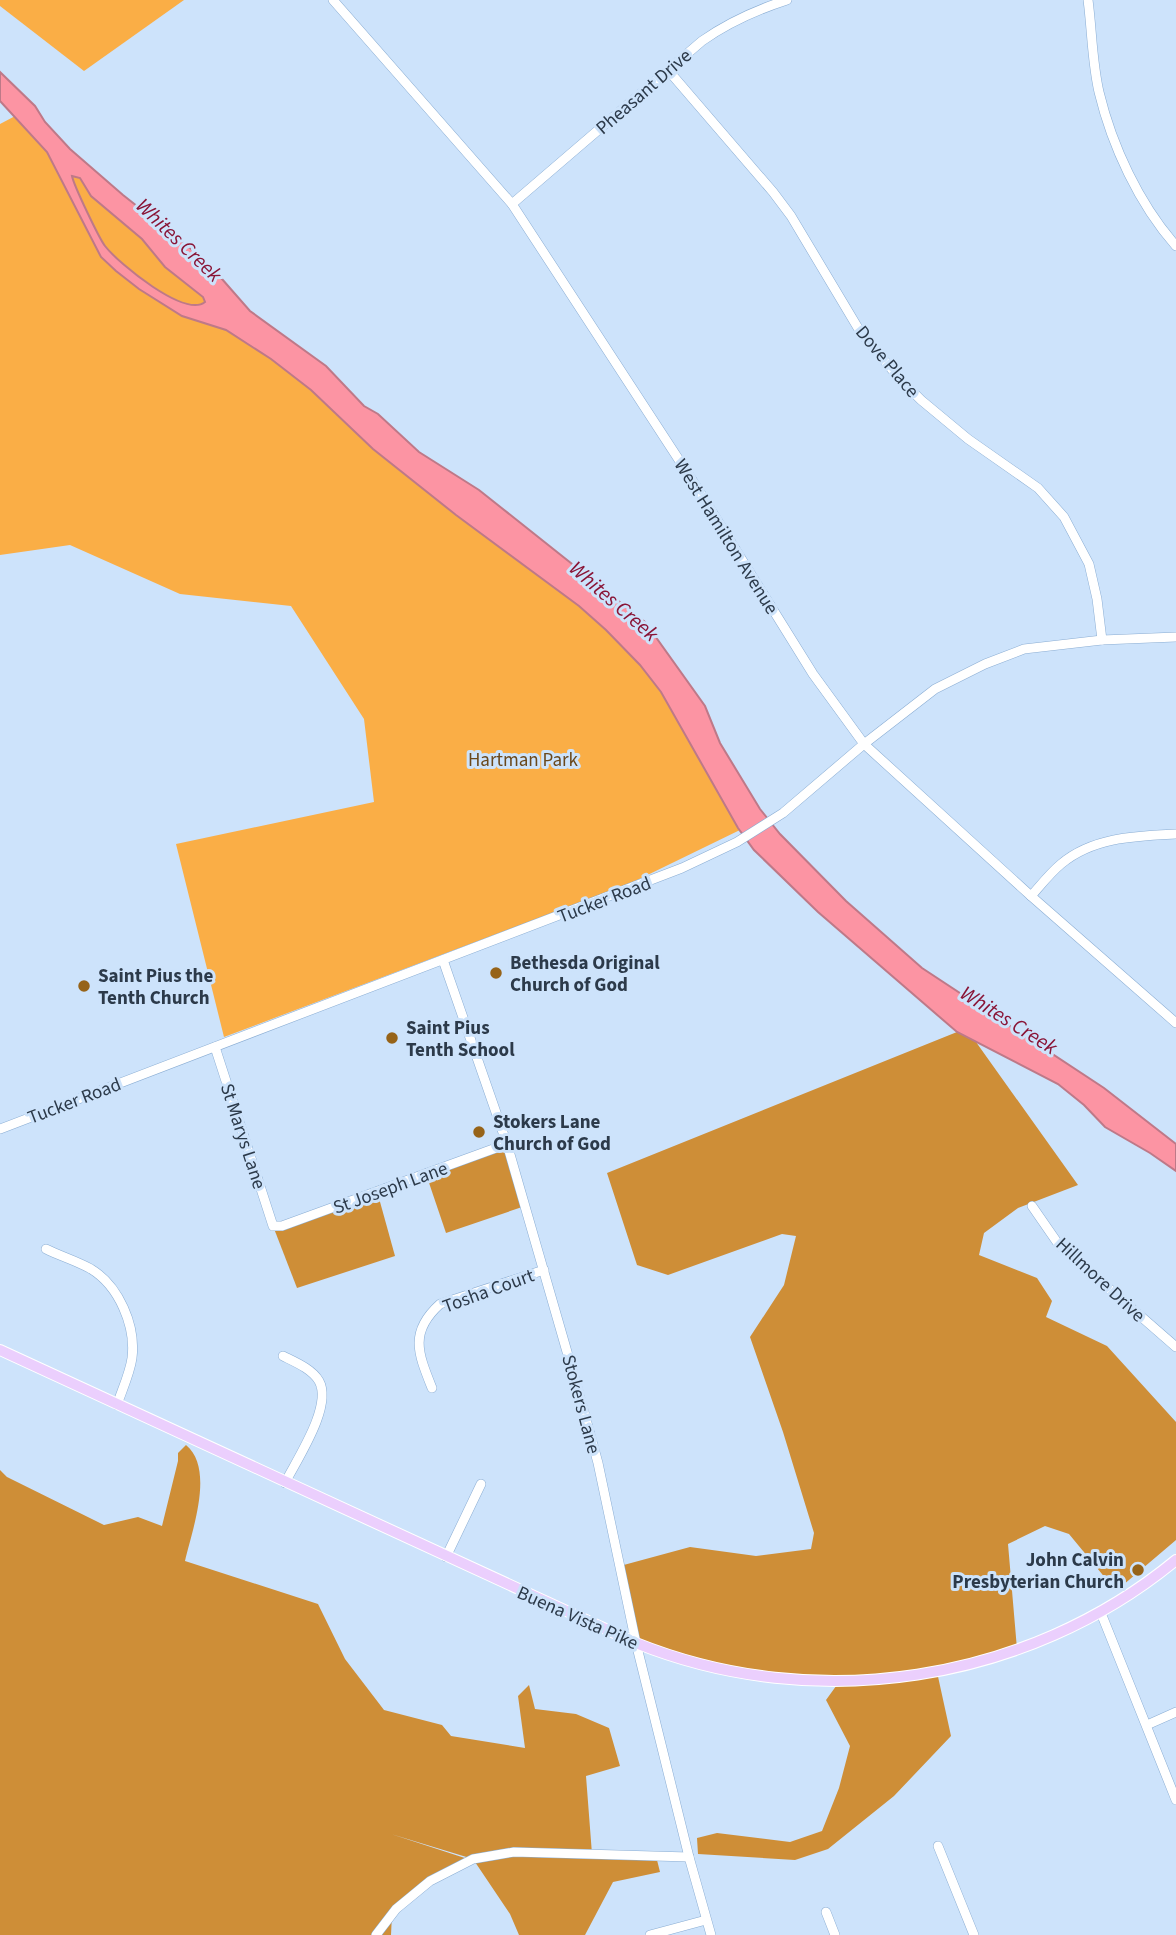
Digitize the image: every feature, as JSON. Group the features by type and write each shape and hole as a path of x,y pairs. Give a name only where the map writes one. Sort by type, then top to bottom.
{"main road":[{"name":"Buena Vista Pike","path":"0,1350 636,1643 729,1672 779,1679 840,1682 900,1679 976,1664 1101,1613 1144,1586 1176,1560"}],"street":[{"name":"Pheasant Drive","path":"512,204 724,25 751,11 788,0"},
{"path":"1088,0 1098,91 1112,133 1141,195 1176,246"},
{"name":"West Hamilton Avenue","path":"337,1 512,204 696,486 813,674 864,744 1176,1023"},
{"name":"Dove Place","path":"668,70 792,216 861,332 900,379 968,439 1038,488 1064,517 1089,564 1102,640"},
{"name":"Tucker Road","path":"0,1129 682,868 737,842 783,813 864,744 935,689 985,664 1024,649 1102,640 1176,637"},
{"path":"1031,896 1061,863 1093,845 1127,837 1176,834"},
{"name":"Stokers Lane","path":"443,960 507,1144 598,1462 636,1643 710,1935"},
{"name":"St Marys Lane","path":"215,1047 273,1226"},
{"name":"St Joseph Lane","path":"273,1226 282,1226 507,1144"},
{"name":"Hillmore Drive","path":"1032,1206 1059,1245 1176,1347"},
{"path":"46,1249 90,1269 104,1279 116,1294 132,1340 132,1360 117,1405"},
{"name":"Tosha Court","path":"432,1388 418,1345 421,1328 428,1315 440,1304 544,1270"},
{"path":"283,1356 308,1369 319,1380 323,1395 322,1409 285,1483"},
{"path":"446,1557 481,1484"},
{"path":"1101,1613 1176,1800"},
{"path":"1147,1725 1176,1712"},
{"path":"938,1846 973,1935"},
{"path":"376,1935 396,1909 430,1881 473,1859 514,1852 689,1857"},
{"path":"826,1912 835,1935"},
{"path":"650,1935 706,1920"}],"green space":[{"path":"0,0 184,0 84,71 0,6"},
{"name":"Hartman Park","path":"19,114 515,538 657,678 742,829 629,884 224,1037 176,844 374,802 364,719 291,606 180,594 70,545 0,555 0,124"}],"shaded area":[{"path":"957,1032 976,1042 1078,1185 1018,1208 984,1233 979,1255 1037,1278 1052,1301 1046,1317 1107,1346 1176,1422 1176,1540 1116,1591 1069,1534 1045,1526 1008,1544 1017,1649 937,1672 951,1736 894,1796 828,1849 795,1860 698,1854 697,1838 717,1833 790,1842 822,1831 839,1788 850,1746 826,1700 839,1682 779,1679 636,1643 620,1566 690,1547 756,1556 811,1549 814,1533 750,1337 784,1285 796,1236 782,1234 668,1275 637,1265 607,1173"},
{"path":"507,1144 525,1206 446,1233 426,1174"},
{"path":"377,1191 395,1256 297,1288 273,1226"},
{"path":"186,1445 195,1456 200,1484 196,1517 185,1561 318,1604 345,1659 384,1710 442,1725 451,1736 525,1748 518,1696 529,1685 535,1709 576,1714 609,1728 620,1766 586,1776 592,1854 656,1856 660,1872 613,1882 585,1935 519,1935 510,1914 473,1859 391,1834 471,1860 430,1881 392,1914 391,1935 0,1935 0,1470 7,1477 104,1525 138,1517 162,1526 178,1453"}],"water":[{"name":"Whites Creek","path":"0,72 35,106 45,122 70,149 190,248 215,271 250,311 326,366 364,406 378,414 419,452 479,490 645,622 705,706 720,743 760,809 780,834 846,901 922,968 1104,1088 1176,1144 1176,1171 1105,1127 1058,1084 957,1032 818,912 754,850 738,828 661,692 640,665 606,630 579,606 456,515 373,449 311,390 271,359 226,330 182,316 116,271 101,257 47,152 0,101","holes":["72,176 80,178 91,196 142,239 165,267 203,297 205,302 196,305 183,303 168,296 112,254 98,233"]}],"place":[{"name":"Bethesda Original Church of God","path":"496,973"},
{"name":"Saint Pius the Tenth Church","path":"84,986"},
{"name":"Saint Pius Tenth School","path":"392,1038"},
{"name":"Stokers Lane Church of God","path":"479,1132"},
{"name":"John Calvin Presbyterian Church","path":"1138,1570"}]}
